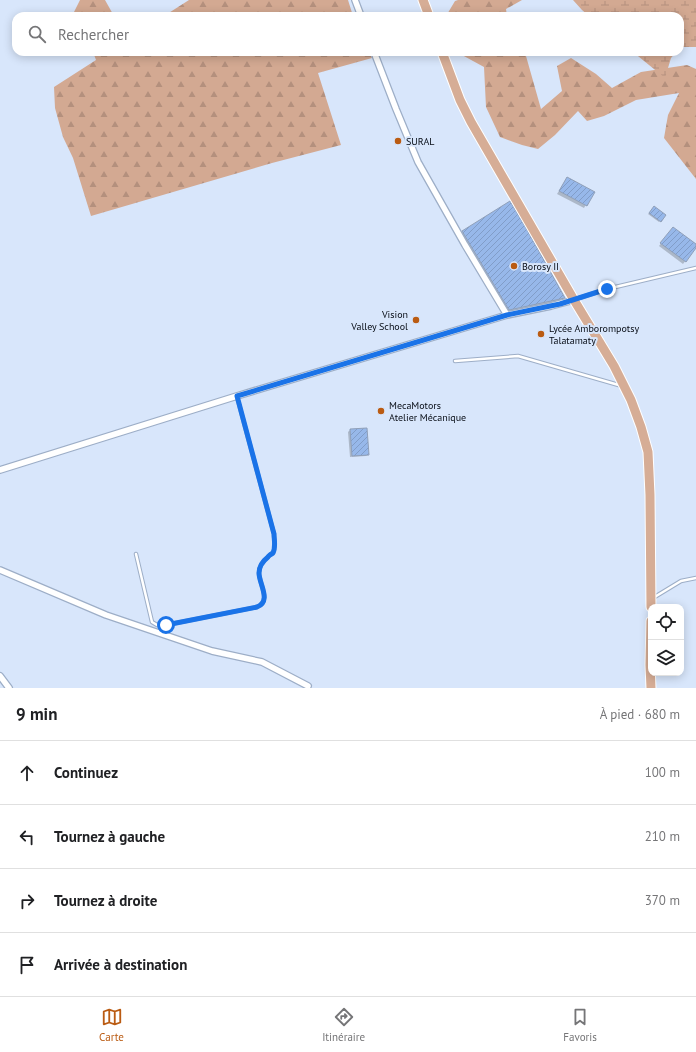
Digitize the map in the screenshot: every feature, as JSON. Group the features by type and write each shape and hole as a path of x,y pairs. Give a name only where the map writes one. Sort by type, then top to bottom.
{"main road":[{"path":"423,0 428,12"},
{"path":"444,56 460,100 471,122 614,366 631,400 648,452 651,603"},
{"path":"651,640 651,688"}],"street":[{"path":"355,0 360,12"},
{"path":"376,56 418,162 507,315"},
{"path":"0,470 237,396 507,315 574,300"},
{"path":"0,570 106,615 212,651 262,662 308,686"},
{"path":"0,676 9,688"}],"lane":[{"path":"574,300 607,289 696,268"},
{"path":"455,361 518,356 624,387"},
{"path":"136,554 152,622 158,625 166,625 262,605 264,601 264,594 259,571 261,564 273,553 275,545 274,534 237,396"},
{"path":"651,603 681,581 696,578"}],"green space":[{"path":"80,0 105,0 112,12 74,12"},
{"path":"189,0 348,0 352,12 170,12"},
{"path":"522,0 506,9 506,12 448,12 455,1"},
{"path":"573,0 696,0 696,47 684,47 684,12 584,12"},
{"path":"94,56 371,56 372,58 318,73 341,145 272,163 91,216 73,158 63,137 55,108 54,87 96,60"},
{"path":"464,56 526,56 541,109 562,91 557,66 571,58 596,74 612,88 641,72 687,65 696,69 696,179 664,138 668,115 679,93 636,100 604,116 587,121 578,111 555,135 538,149 500,137 486,107 484,67"},
{"path":"638,56 673,56 665,78"}],"building":[{"path":"567,177 595,192 587,206 559,191"},
{"name":"Borosy II","path":"510,201 565,298 509,310 462,231"},
{"path":"654,206 666,215 661,222 649,213"},
{"path":"673,227 696,244 696,248 686,262 660,243"},
{"path":"367,428 369,455 352,456 350,429"}],"place":[{"name":"SURAL","path":"398,141"},
{"name":"Borosy II","path":"514,266"},
{"name":"Vision Valley School","path":"416,320"},
{"name":"Lycée Amborompotsy Talatamaty","path":"541,334"},
{"name":"MecaMotors Atelier Mécanique","path":"381,411"}],"route":[{"path":"166,625 257,607 262,605 264,601 259,571 261,564 273,553 275,545 274,534 237,396 507,315 560,304 607,289"}]}
